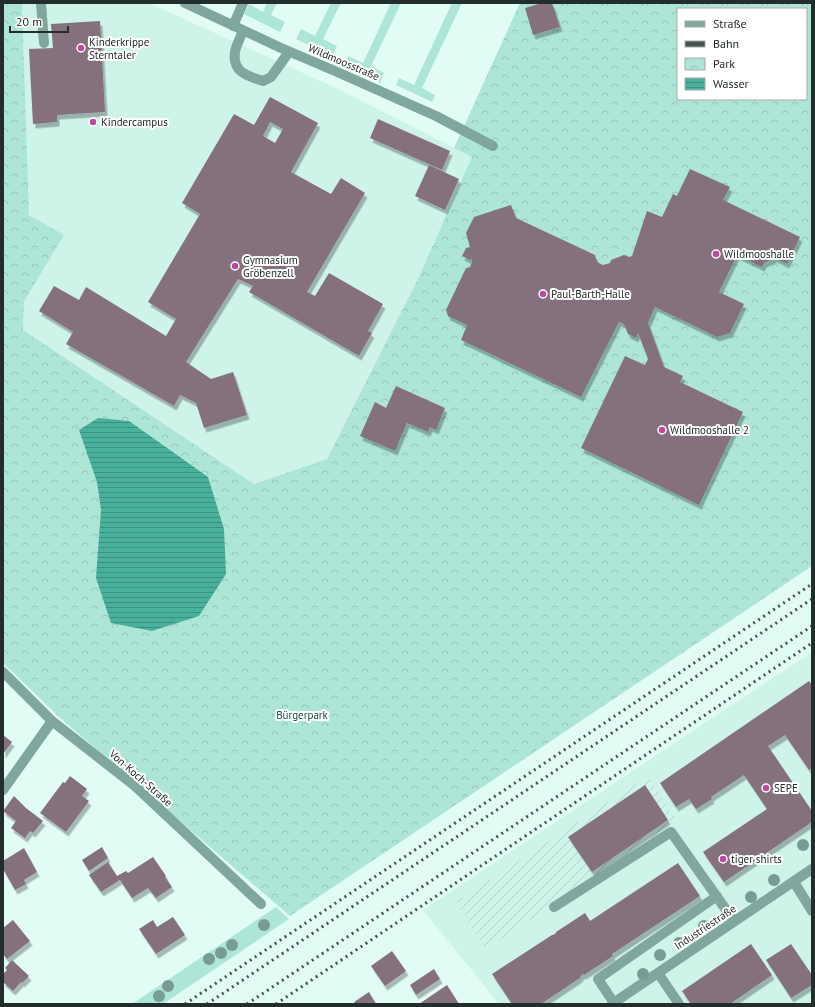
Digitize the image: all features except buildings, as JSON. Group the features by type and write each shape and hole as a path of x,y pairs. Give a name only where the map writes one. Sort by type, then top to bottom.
{"street":[{"path":"41,3 44,43"},
{"name":"Wildmoosstraße","path":"185,3 289,52 436,116 493,146"},
{"path":"233,26 243,3"},
{"path":"244,30 235,51 235,64 243,73 263,80 271,77 289,52"},
{"name":"Von-Koch-Straße","path":"3,672 52,721 135,786 260,904"},
{"path":"3,790 52,721"},
{"path":"554,907 671,832 734,921"},
{"name":"Industriestraße","path":"613,1004 812,869"},
{"path":"794,882 812,911"},
{"path":"613,1004 598,979 717,896"},
{"path":"658,973 679,1004"}],"shaded area":[{"name":"Gymnasium Gröbenzell","path":"22,3 149,3 338,89 472,157 418,279 327,459 254,484 23,330 24,303 64,235 29,215"},
{"path":"812,652 812,1004 499,1004 423,910"},
{"path":"648,776 678,822 486,949 456,902"}],"green space":[{"name":"Bürgerpark","path":"3,3 22,3 29,215 64,235 24,302 23,330 254,484 327,459 418,279 472,157 454,148 520,3 812,3 812,566 290,916 59,717 3,663"},
{"path":"267,3 277,3 271,15 285,22 280,32 244,14 249,4 263,12"},
{"path":"331,3 341,3 323,39 337,46 332,56 296,39 301,29 315,36"},
{"path":"391,3 401,3 371,66 384,73 380,83 344,66 348,56 363,63"},
{"path":"452,3 462,3 422,88 435,95 432,102 396,85 399,78 414,85"},
{"path":"276,907 289,919 163,1004 132,1004"}],"water":[{"path":"98,418 129,421 208,477 224,529 226,574 199,616 152,631 111,623 96,578 101,510 97,482 79,430"}],"railway":[{"path":"185,1004 812,584"},
{"path":"207,1004 812,599"},
{"path":"247,1004 812,626"},
{"path":"276,1004 812,643"}],"place":[{"name":"Kinderkrippe Sterntaler","path":"81,48"},
{"name":"Kindercampus","path":"93,122"},
{"name":"Wildmooshalle","path":"716,254"},
{"name":"Gymnasium Gröbenzell","path":"235,266"},
{"name":"Paul-Barth-Halle","path":"543,294"},
{"name":"Wildmooshalle 2","path":"662,430"},
{"name":"SEPE","path":"766,788"},
{"name":"tiger shirts","path":"723,859"}]}
